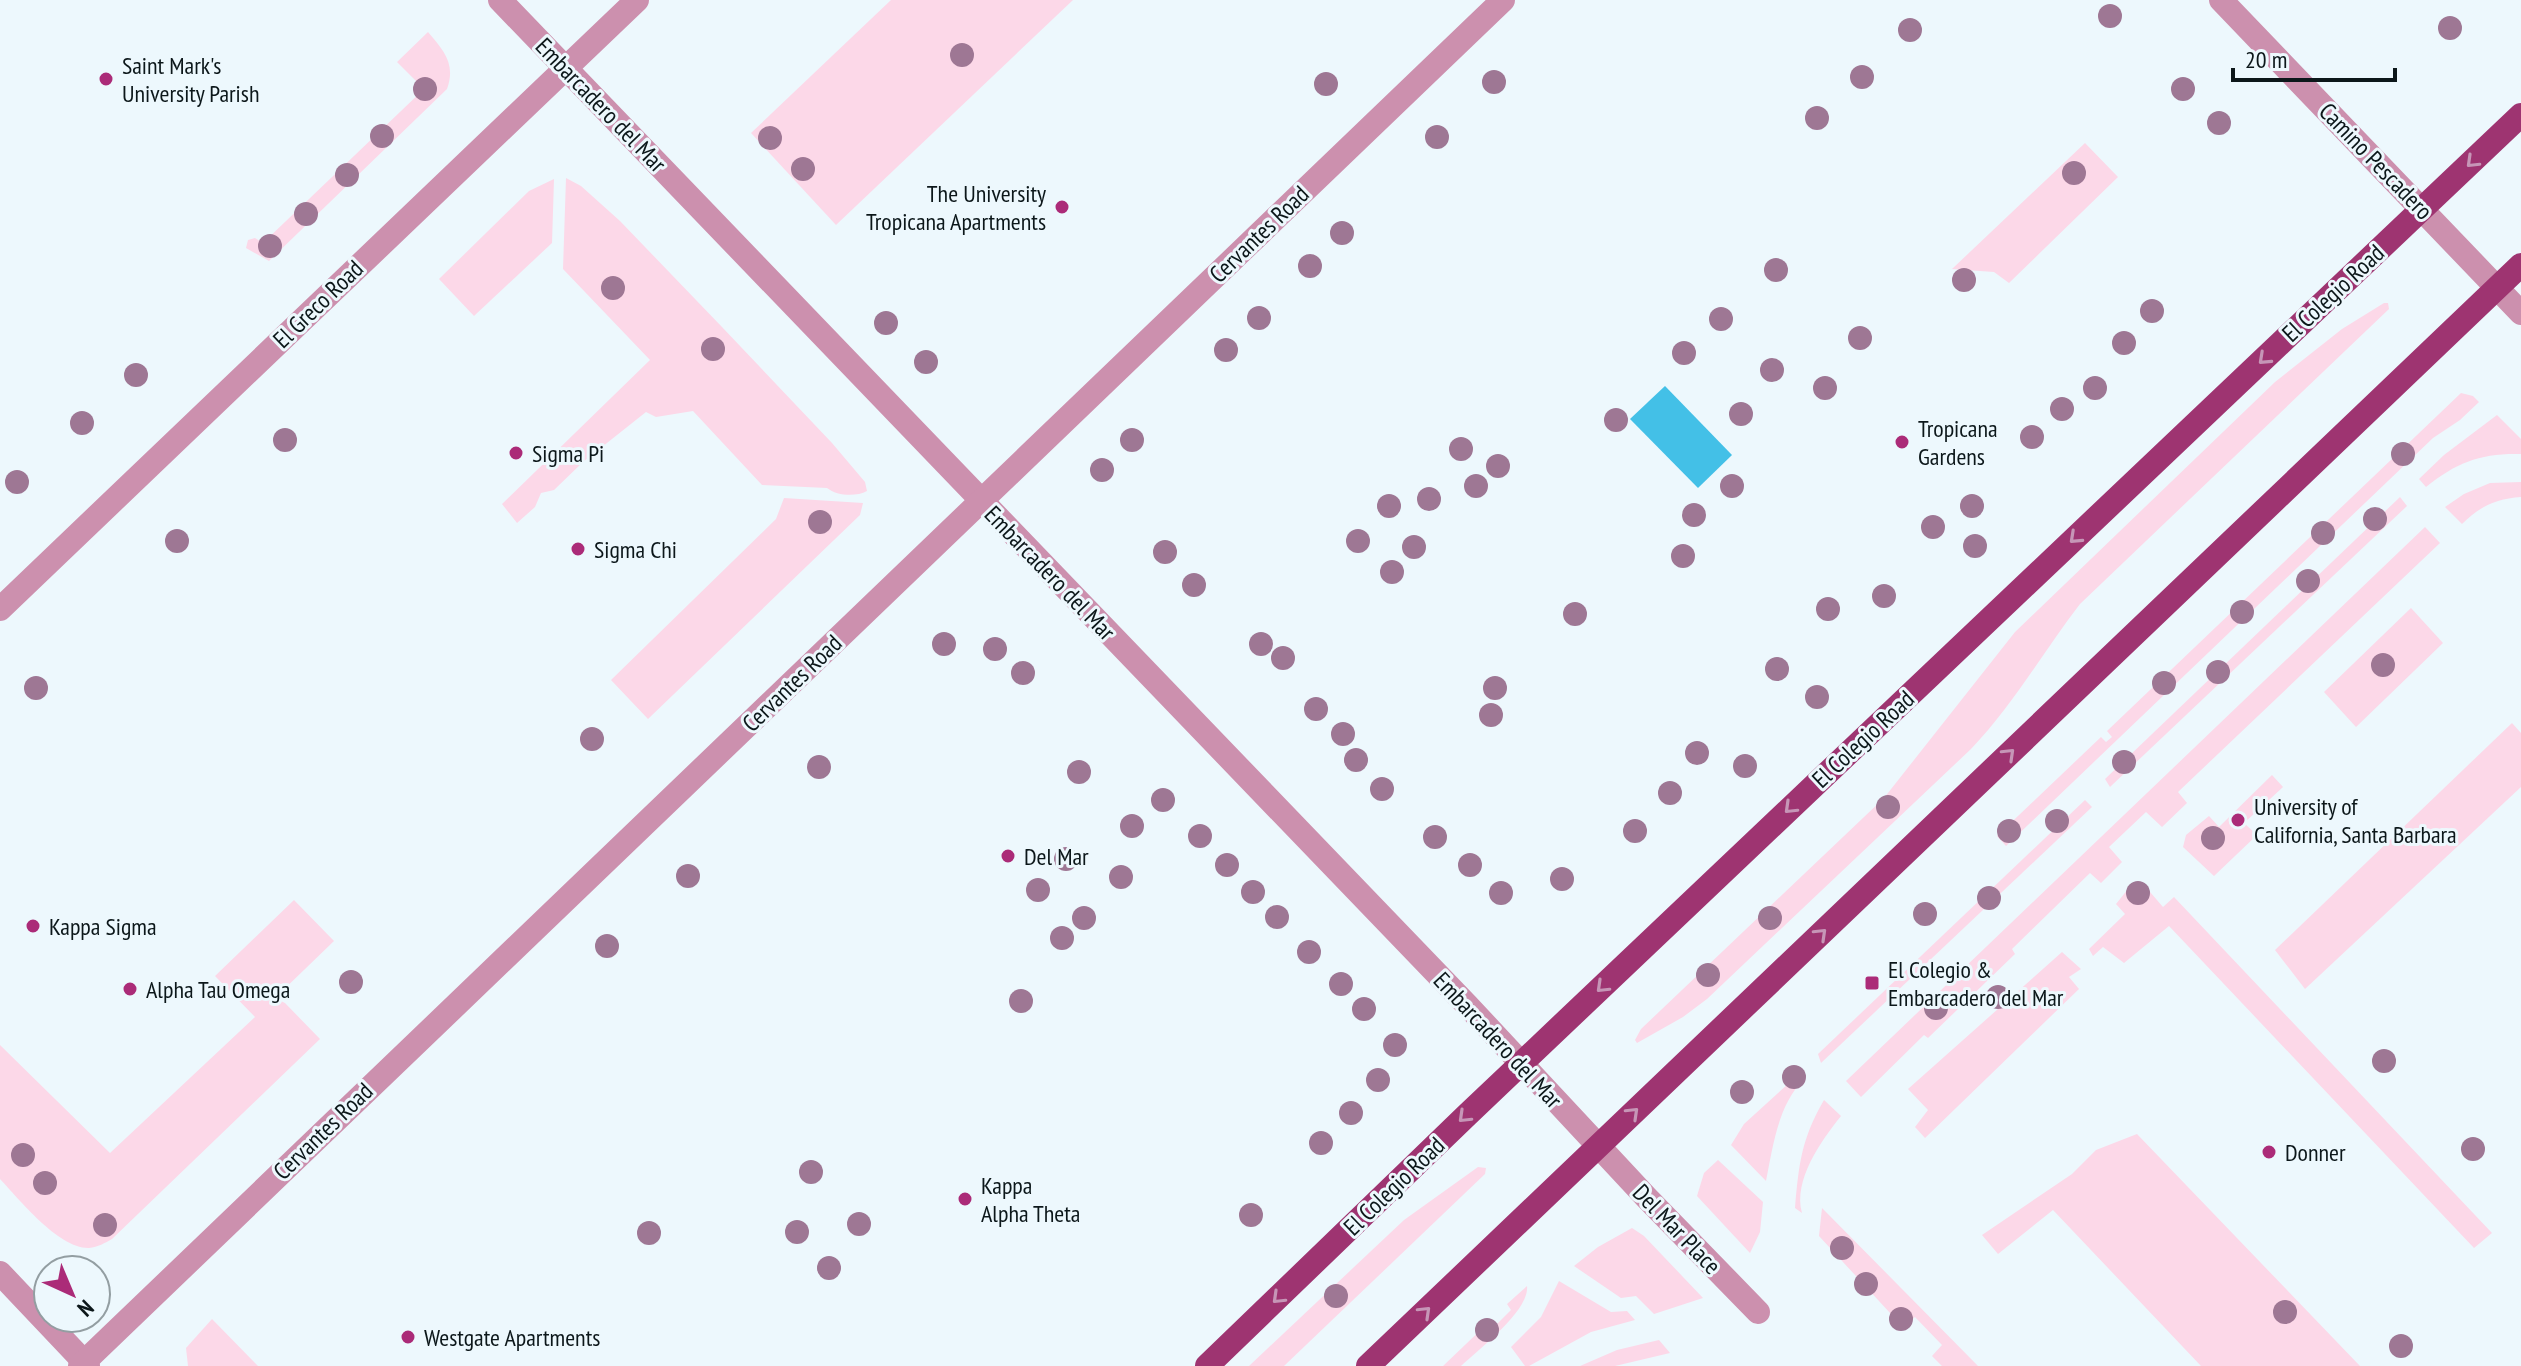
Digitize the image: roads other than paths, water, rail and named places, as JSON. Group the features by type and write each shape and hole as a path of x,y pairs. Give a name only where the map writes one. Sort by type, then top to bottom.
{"main road":[{"name":"El Colegio Road","path":"1207,1366 1521,1063 2521,115"},
{"path":"1368,1366 2521,265"}],"street":[{"name":"Embarcadero del Mar","path":"500,0 1521,1063 1598,1147"},
{"name":"El Greco Road","path":"0,609 637,0"},
{"name":"Cervantes Road","path":"84,1365 1503,0"},
{"name":"Camino Pescadero","path":"2221,0 2521,313"},
{"name":"Del Mar Place","path":"1598,1147 1758,1312"},
{"path":"0,1273 84,1365"}],"water":[{"path":"1665,386 1732,455 1698,488 1630,419"}],"place":[{"name":"Saint Mark's University Parish","path":"106,79"},
{"name":"The University Tropicana Apartments","path":"1062,207"},
{"name":"Tropicana Gardens","path":"1902,442"},
{"name":"Sigma Pi","path":"516,453"},
{"name":"Sigma Chi","path":"578,549"},
{"name":"University of California, Santa Barbara","path":"2238,820"},
{"name":"Del Mar","path":"1008,856"},
{"name":"Kappa Sigma","path":"33,926"},
{"name":"El Colegio & Embarcadero del Mar","path":"1872,983"},
{"name":"Alpha Tau Omega","path":"130,989"},
{"name":"Donner","path":"2269,1152"},
{"name":"Kappa Alpha Theta","path":"965,1199"},
{"name":"Westgate Apartments","path":"408,1337"}]}
